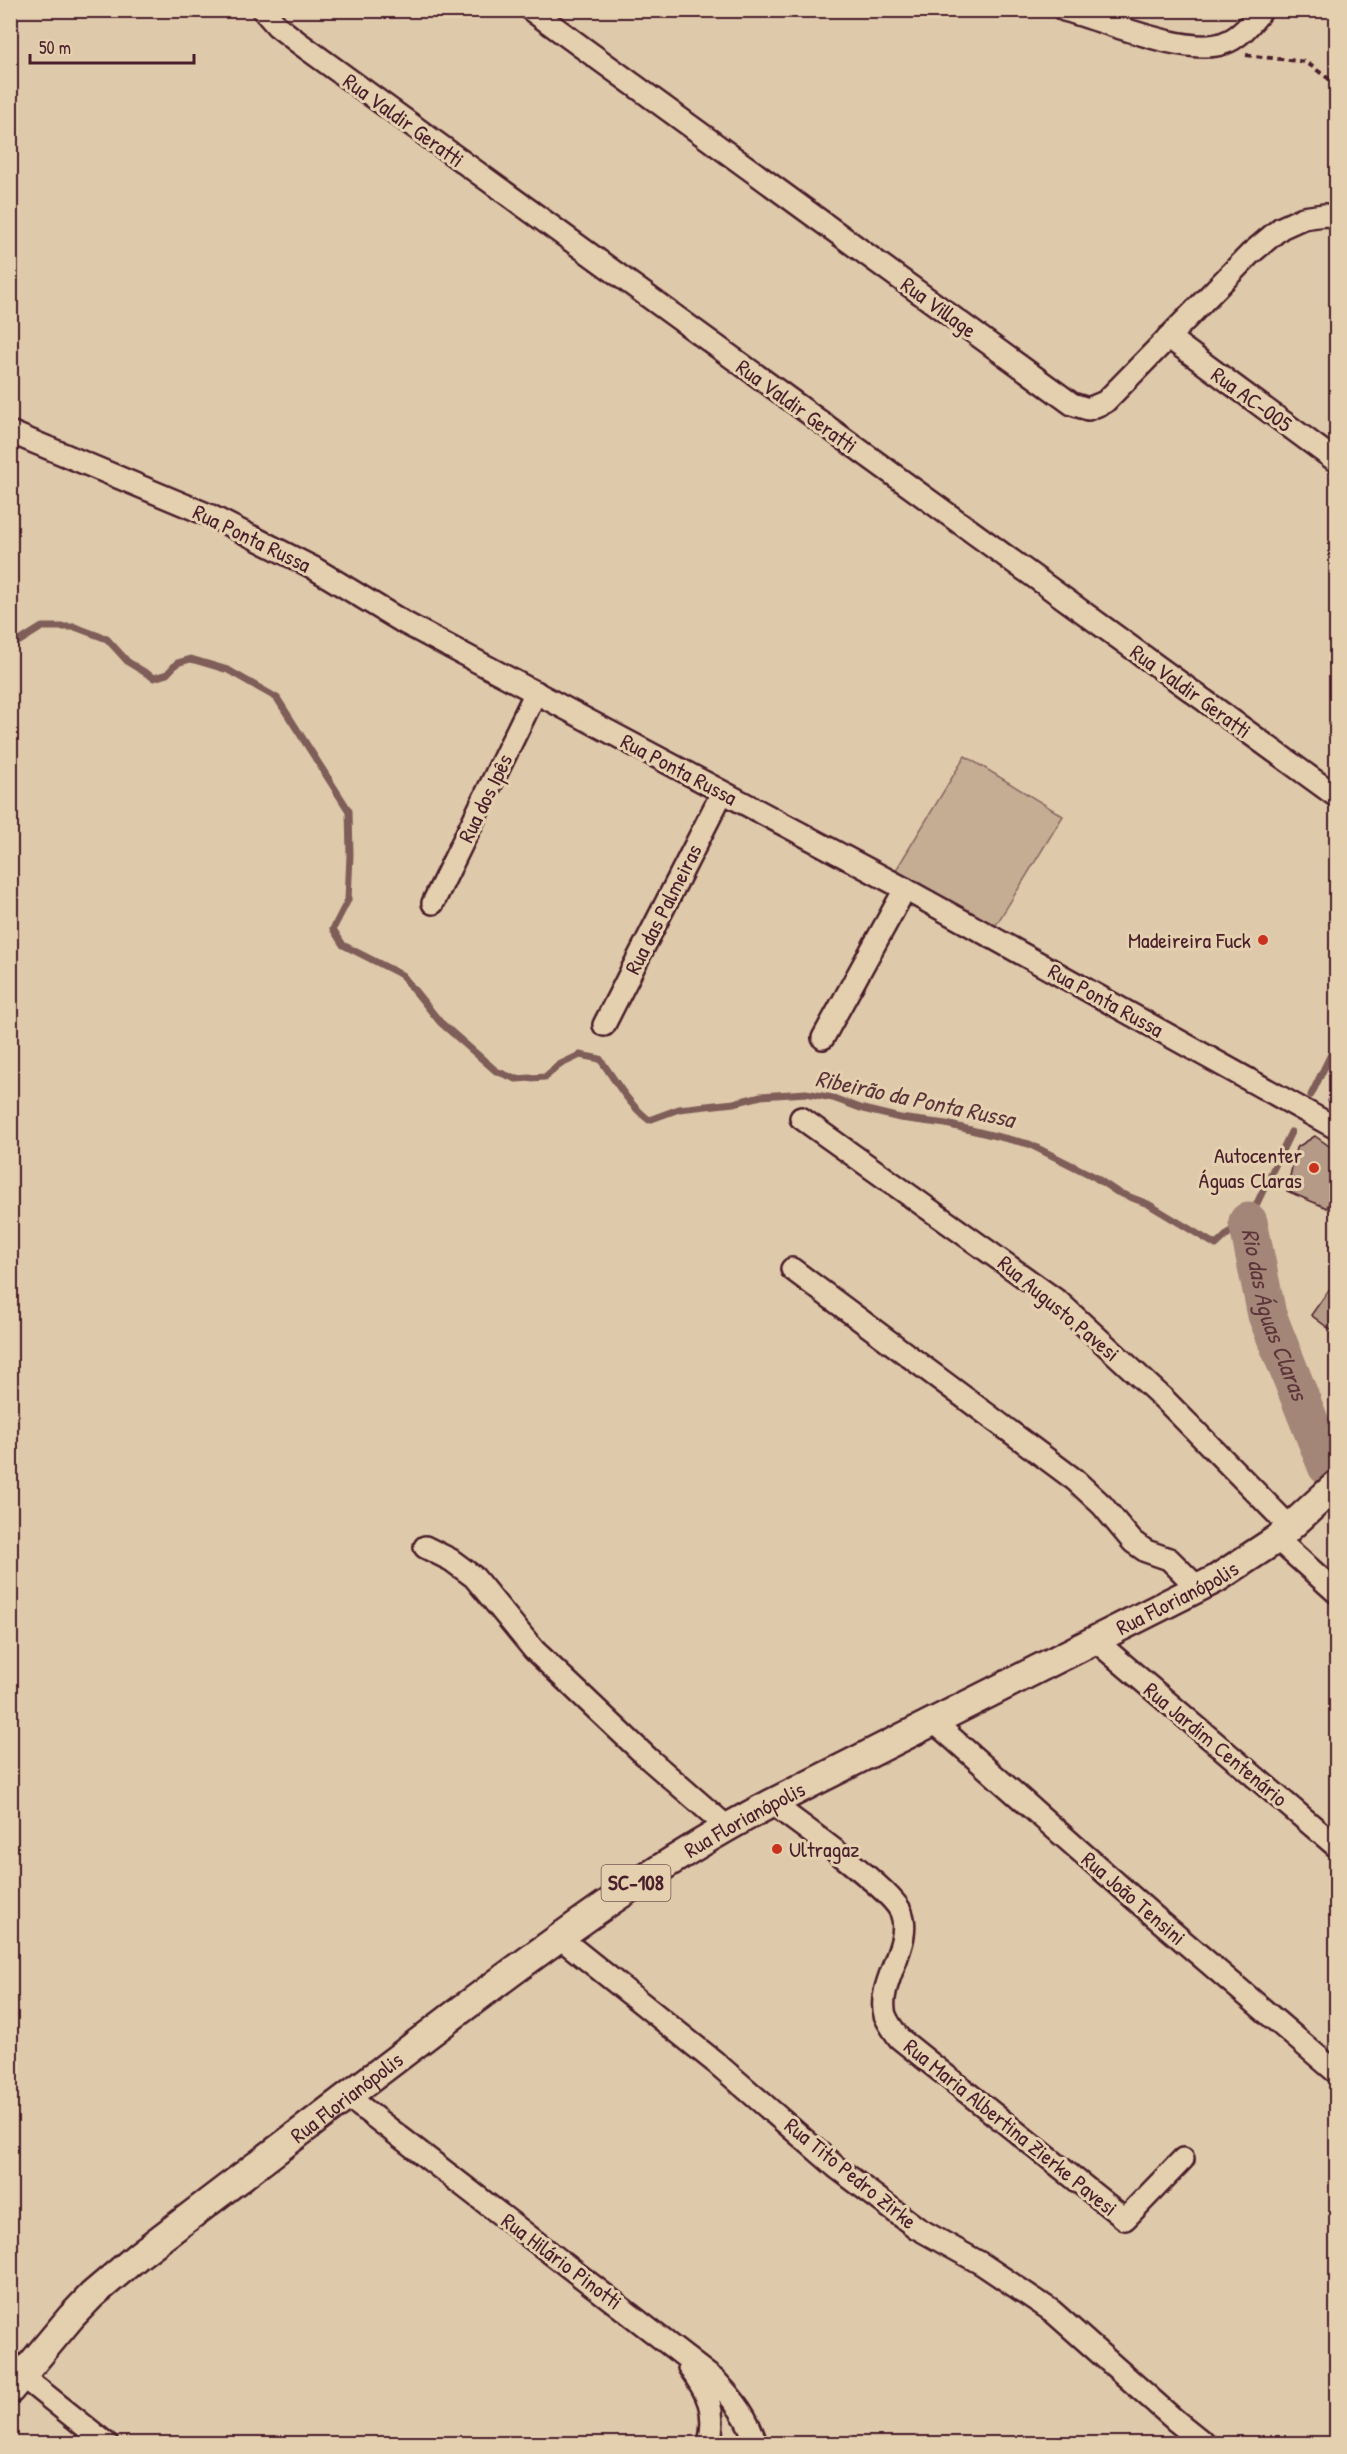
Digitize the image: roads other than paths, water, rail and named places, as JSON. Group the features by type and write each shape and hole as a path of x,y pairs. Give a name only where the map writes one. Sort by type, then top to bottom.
{"main road":[{"name":"Rua Florianópolis","path":"16,2383 70,2317 115,2275 347,2096 559,1937 650,1874 726,1827 1198,1588 1284,1533 1336,1485"}],"street":[{"name":"Rua Valdir Geratti","path":"263,10 277,26 299,43 1336,796"},
{"name":"Rua Village","path":"531,10 1072,404 1088,409 1105,402 1250,254 1281,228 1303,218 1336,216"},
{"path":"1064,10 1113,24 1143,36 1209,46 1226,43 1244,31 1262,10"},
{"name":"Rua AC-005","path":"1168,337 1336,461"},
{"name":"Rua Ponta Russa","path":"10,432 211,516 312,567 403,622 905,889 1336,1128"},
{"name":"Rua dos Ipês","path":"433,903 536,692"},
{"name":"Rua das Palmeiras","path":"604,1025 722,793"},
{"path":"823,1038 905,889"},
{"name":"Rua Augusto Pavesi","path":"801,1118 1059,1302 1164,1399 1336,1592"},
{"path":"792,1269 1075,1479 1102,1505 1133,1542 1146,1551 1169,1559 1198,1588"},
{"path":"425,1547 451,1560 474,1577 534,1650 632,1743 726,1827"},
{"name":"Rua Jardim Centenário","path":"1096,1641 1336,1846"},
{"name":"Rua João Tensini","path":"934,1722 1155,1917 1336,2072"},
{"name":"Rua Maria Albertina Zierke Pavesi","path":"772,1803 877,1885 900,1911 904,1923 902,1938 888,1986 885,2014 896,2033 909,2046 1125,2218 1183,2159"},
{"name":"Rua Tito Pedro Zirke","path":"559,1937 715,2062 854,2182 917,2228 982,2264 1052,2311 1205,2444"},
{"name":"Rua Hilário Pinotti","path":"347,2096 715,2380 738,2403 751,2427 756,2444"},
{"path":"677,2349 700,2382 711,2406 713,2426 709,2444"},
{"path":"16,2383 107,2444"}],"waterway":[{"name":"Ribeirão da Ponta Russa","path":"10,643 18,642 42,627 75,627 107,639 128,662 154,678 167,674 177,663 191,659 228,670 277,698 349,811 348,900 333,929 343,945 402,975 440,1022 496,1071 516,1079 545,1077 559,1065 580,1055 600,1059 628,1099 649,1120 679,1109 734,1103 761,1096 806,1093 833,1098 863,1109 900,1118 946,1124 1029,1144 1093,1176 1117,1192 1148,1204 1216,1245 1235,1227 1248,1222 1291,1132"},
{"name":"Rio das Águas Claras","path":"1311,1095 1336,1044"},
{"name":"Rio das Águas Claras","path":"1248,1222 1267,1315 1327,1466"}],"place":[{"name":"Madeireira Fuck","path":"1263,940"},
{"name":"Autocenter Águas Claras","path":"1314,1168"},
{"name":"Ultragaz","path":"777,1849"}]}
